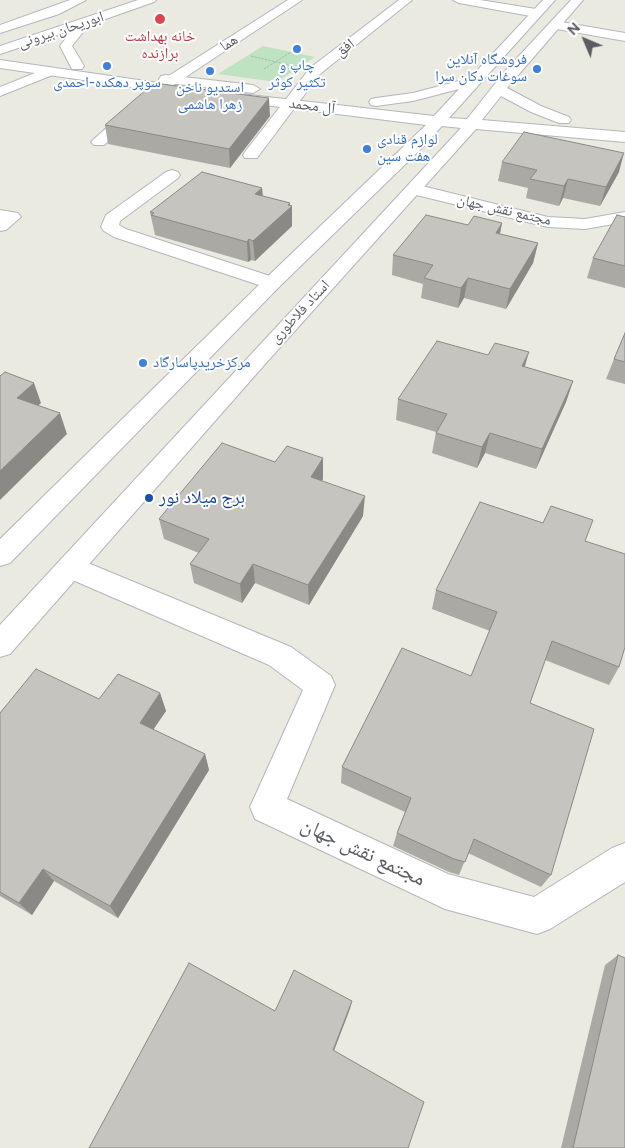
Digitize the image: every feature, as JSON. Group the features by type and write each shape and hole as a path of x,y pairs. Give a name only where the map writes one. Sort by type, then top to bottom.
{"main road":[{"name":"ابوریحان بیرونی","path":"0,29 52,12 80,0"},
{"name":"ابوریحان بیرونی","path":"0,50 150,0"},
{"name":"هما","path":"99,142 167,83 296,0"},
{"name":"افق","path":"251,155 315,71 406,0"},
{"path":"459,0 543,6"},
{"name":"استاد فلاطوری","path":"0,645 258,358 447,152 477,129 498,89 577,0"},
{"path":"0,556 272,283 416,145 543,6"},
{"path":"52,12 92,20"},
{"path":"77,66 66,46 80,29 92,20"},
{"path":"555,25 625,37"},
{"name":"آل محمد","path":"0,56 77,66 167,83"},
{"name":"آل محمد","path":"0,64 445,115 477,129 564,120 625,126"},
{"path":"0,92 50,71"},
{"path":"372,108 475,81"},
{"path":"498,89 536,109 564,120"},
{"path":"372,108 402,128 416,145"},
{"path":"477,129 532,128 625,137"},
{"path":"172,175 112,219 110,227 120,233 272,283"},
{"name":"مجتمع نقش جهان","path":"414,189 548,222 585,224 625,217"},
{"path":"0,215 12,217 0,226"},
{"name":"مجتمع نقش جهان","path":"71,567 280,656 320,685 267,807 445,891 537,916 625,861"}],"path":[{"path":"262,70 291,52"},
{"path":"248,56 292,65"}],"green space":[{"path":"263,46 315,57 276,82 218,74"}],"building":[{"path":"154,83 269,98 229,149 105,125"},
{"path":"524,132 624,153 606,187 568,179 564,186 530,179 537,170 502,162"},
{"path":"202,172 262,188 255,194 290,203 288,205 292,206 253,241 249,239 247,242 151,215 154,213 150,212"},
{"path":"426,215 468,225 474,216 502,223 496,233 538,243 510,289 468,278 461,288 424,278 433,265 393,255"},
{"path":"617,215 625,217 625,266 593,258"},
{"path":"625,333 625,362 614,359"},
{"path":"437,341 488,355 495,343 529,352 522,366 573,381 542,449 490,433 482,447 436,433 447,414 398,399"},
{"path":"5,372 34,383 17,398 60,413 0,471 0,376"},
{"path":"222,443 275,462 287,446 323,458 311,477 365,496 308,585 253,564 240,584 190,564 209,539 159,519"},
{"path":"480,502 543,523 551,506 593,520 585,541 625,554 625,647 619,667 552,641 530,703 594,729 551,875 474,839 465,862 454,859 397,833 411,798 342,767 402,648 471,676 497,612 436,590"},
{"path":"36,669 99,699 118,674 160,693 140,723 205,754 110,906 43,869 19,903 0,892 0,713"},
{"path":"618,955 625,958 625,1148 573,1148"},
{"path":"189,963 275,1011 294,970 352,1001 333,1050 424,1102 408,1148 89,1148"}],"place":[{"name":"خانه بهداشت برازنده","path":"160,19"},
{"name":"چاپ و تکثیر کوثر","path":"297,49"},
{"name":"سوپر دهکده-احمدی","path":"107,66"},
{"name":"فروشگاه آنلاین سوغات دکان سرا","path":"537,69"},
{"name":"استدیو ناخن زهرا هاشمی","path":"210,71"},
{"name":"لوازم قنادی هفت سین","path":"367,149"},
{"name":"مرکزخریدپاسارگاد","path":"143,363"},
{"name":"برج میلاد نور","path":"149,498"}]}
